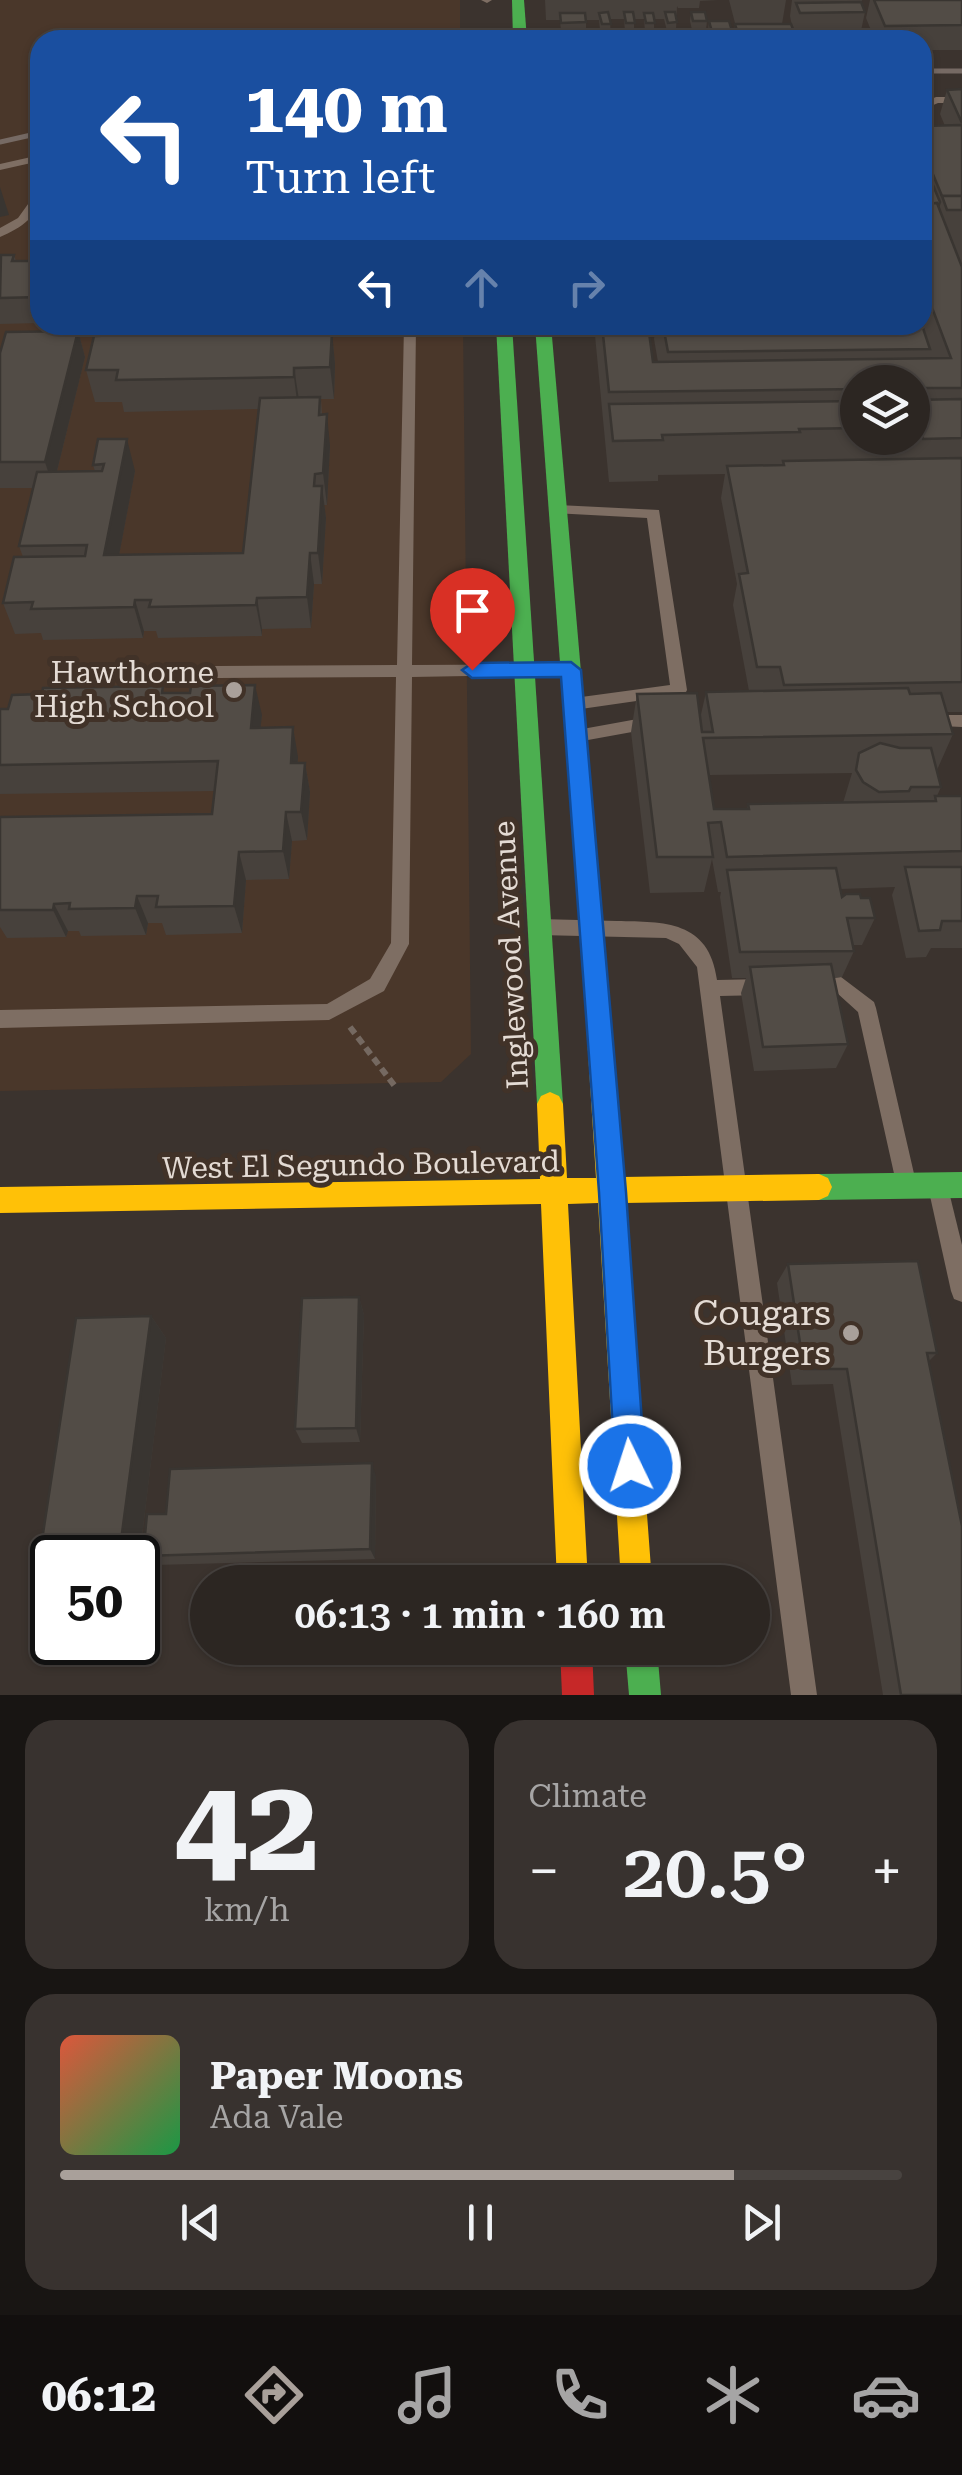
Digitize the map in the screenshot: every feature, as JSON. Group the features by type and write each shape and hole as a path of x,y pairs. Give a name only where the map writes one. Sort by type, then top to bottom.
{"main road":[{"path":"518,0 520,30"},
{"name":"Inglewood Avenue","path":"505,335 555,1192 572,1565"},
{"path":"544,335 613,1192 636,1565"},
{"name":"West El Segundo Boulevard","path":"0,1200 962,1185"},
{"path":"577,1665 578,1695"},
{"path":"642,1665 645,1695"}],"lane":[{"path":"932,102 962,100"},
{"path":"0,167 30,160"},
{"path":"0,234 22,221 30,209"},
{"path":"0,1019 329,1012 377,984 400,944 410,335"},
{"path":"558,510 654,513 679,690 574,704"},
{"path":"66,673 571,670"},
{"path":"904,721 962,721"},
{"path":"576,736 620,725 670,722"},
{"path":"539,927 668,930 686,938 706,964 804,1695"},
{"path":"710,988 842,986 867,1008 906,1186"},
{"path":"938,1185 962,1291"}],"path":[{"path":"350,1026 397,1089"}],"shaded area":[{"name":"Hawthorne High School","path":"0,0 460,0 460,30 30,30 30,335 463,335 471,1054 441,1082 0,1091"}],"building":[{"path":"874,0 962,0 962,25 885,26"},
{"path":"861,2 865,12 800,13 796,3"},
{"path":"608,12 611,24 602,24 599,13"},
{"path":"624,12 633,12 635,23 626,23"},
{"path":"665,12 675,12 677,22 668,23"},
{"path":"691,12 705,12 707,21 693,21"},
{"path":"560,13 585,13 586,22 561,23"},
{"path":"644,13 653,13 655,23 646,23"},
{"path":"709,21 729,21 732,30 711,30"},
{"path":"735,24 791,24 793,30 737,30"},
{"path":"962,89 962,123 947,90"},
{"path":"962,125 962,196 942,196 932,172 932,126"},
{"path":"932,183 940,202 938,207 932,203"},
{"path":"942,196 962,196 962,210 947,210"},
{"path":"932,203 937,203 962,267 962,388 930,388 930,365 840,365 840,389 609,392 603,335 649,335 653,362 951,358 932,308"},
{"path":"1,255 14,255 12,261 30,261 30,297 0,298"},
{"path":"6,332 77,335 45,462 0,462 0,353"},
{"path":"332,335 330,367 294,368 294,377 116,380 118,370 86,370 94,336"},
{"path":"665,335 925,335 930,349 668,352"},
{"path":"320,397 319,415 327,414 323,473 315,474 314,486 322,486 318,553 310,553 307,597 257,598 256,605 149,607 151,600 135,600 134,607 31,609 33,602 3,603 14,557 85,556 87,545 19,546 37,472 102,471 104,464 93,465 98,439 127,439 104,555 243,553 260,398"},
{"path":"962,399 962,438 930,439 930,400"},
{"path":"840,401 840,428 662,435 663,440 613,441 609,404"},
{"path":"962,458 962,682 784,685 780,667 757,667 739,574 748,573 727,466 784,465 783,461"},
{"path":"255,685 251,728 293,727 291,763 305,763 301,812 286,812 283,851 239,852 234,906 156,907 158,896 137,896 135,908 69,909 70,903 54,904 53,910 0,910 0,817 212,814 218,761 0,765 0,709 8,709 12,695 42,694 43,688 163,686 162,693 190,693 191,686"},
{"path":"908,688 910,694 941,693 953,734 703,738 714,809 749,809 748,804 936,801 935,796 962,796 962,851 727,857 721,822 708,823 713,857 657,857 637,694 697,693 702,732 713,732 706,692"},
{"path":"880,743 900,748 931,748 941,787 879,792 863,782 856,770 859,753"},
{"path":"905,867 962,867 962,921 942,921 940,930 919,931"},
{"path":"836,868 842,897 860,894 861,898 870,898 875,918 847,918 854,951 740,952 727,870"},
{"path":"831,964 848,1044 763,1047 750,967"},
{"path":"918,1261 937,1353 927,1353 962,1526 962,1695 901,1695 847,1369 804,1369 788,1264"},
{"path":"359,1297 356,1428 295,1429 302,1298"},
{"path":"151,1316 122,1535 43,1535 76,1318"},
{"path":"372,1463 370,1549 160,1555 160,1535 145,1535 147,1514 166,1514 170,1469"}],"railway":[{"path":"932,71 962,71"},
{"path":"0,142 30,135"}],"traffic: fast":[{"path":"518,0 520,30"},
{"path":"505,335 550,1104"},
{"path":"544,335 595,973"},
{"path":"819,1187 962,1185"},
{"path":"642,1665 645,1695"}],"traffic: slow":[{"path":"595,973 636,1565"},
{"path":"550,1104 572,1565"},
{"path":"0,1200 819,1187"}],"traffic: jam":[{"path":"577,1665 578,1695"}],"place":[{"name":"Hawthorne High School","path":"234,690"},
{"name":"Cougars Burgers","path":"851,1333"}],"route":[{"path":"472,670 571,670 613,1192 630,1466"}]}
